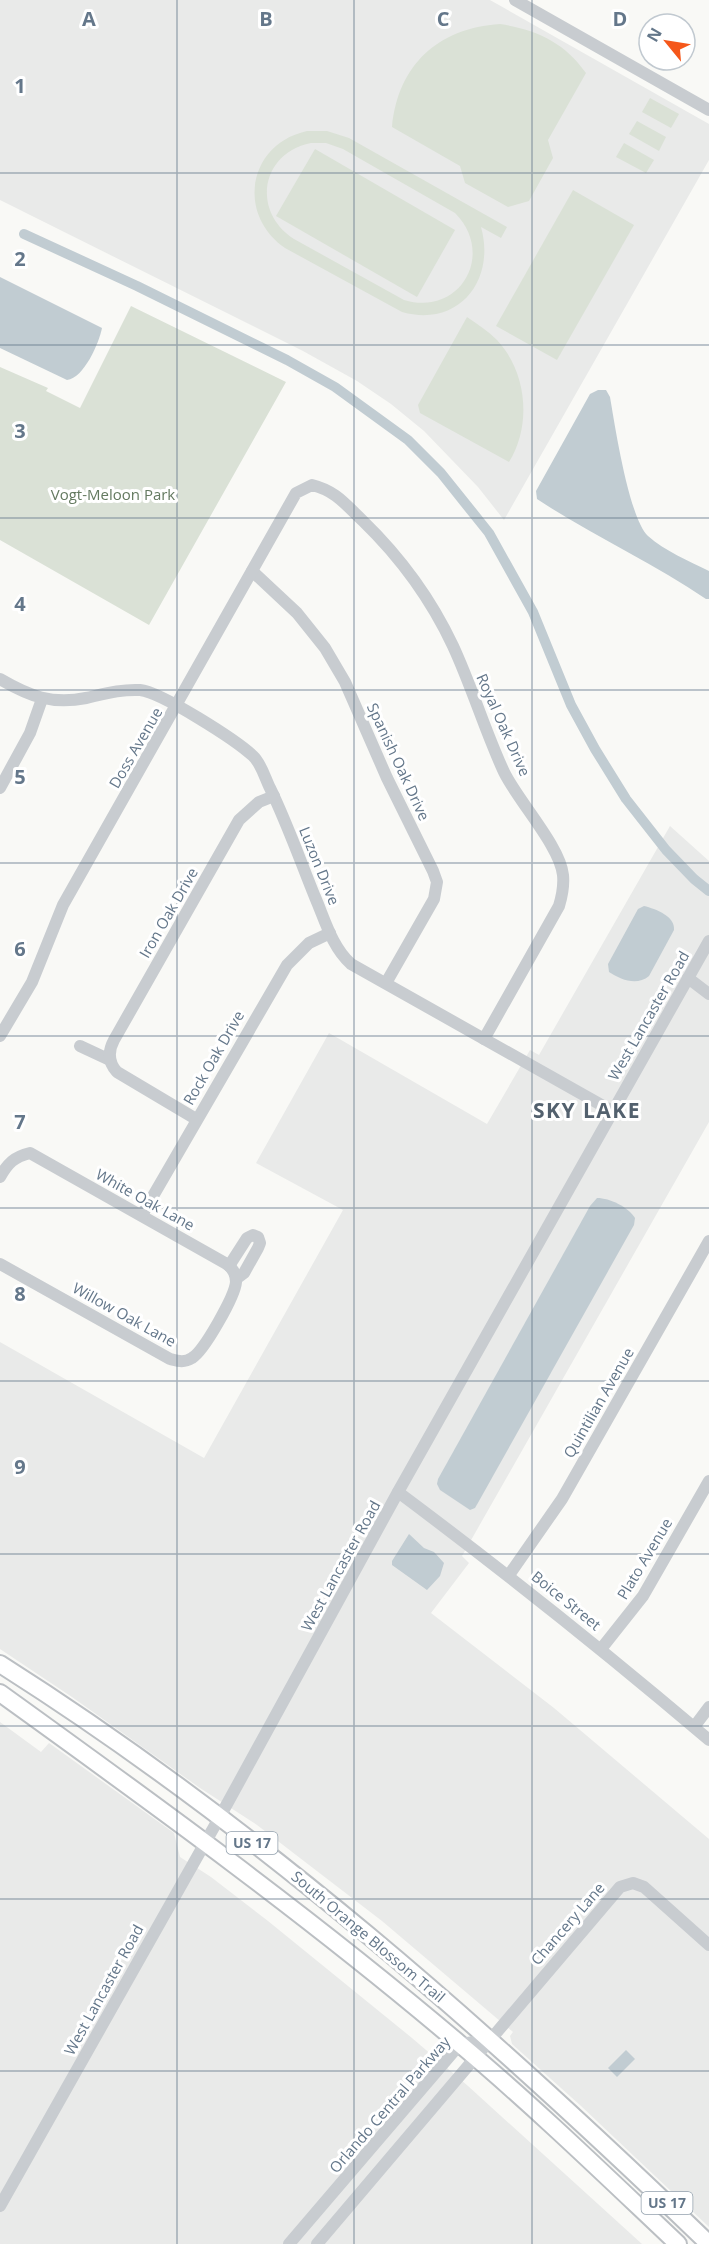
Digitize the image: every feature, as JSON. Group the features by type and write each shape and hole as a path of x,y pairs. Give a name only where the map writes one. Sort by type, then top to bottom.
{"main road":[{"name":"South Orange Blossom Trail","path":"0,1664 80,1717 219,1818 356,1925 489,2040 624,2162 709,2244"},
{"name":"South Orange Blossom Trail","path":"0,1693 205,1841 377,1976 476,2058 678,2244"}],"street":[{"path":"516,0 709,110"},
{"name":"Doss Avenue","path":"1,1033 32,982 63,905 296,493 312,484"},
{"name":"Royal Oak Drive","path":"312,484 328,489 376,534 409,573 429,602 452,644 505,775 556,854 563,873 563,891 559,906 484,1039"},
{"name":"Spanish Oak Drive","path":"252,571 297,613 325,648 345,682 387,778 434,871 437,882 434,899 386,983"},
{"name":"Luzon Drive","path":"0,679 42,699 82,699 119,690 143,690 177,706 232,738 255,758 274,796 330,933 343,956 351,964 612,1112"},
{"path":"0,788 30,734 42,699"},
{"name":"Iron Oak Drive","path":"110,1060 110,1050 114,1040 239,820 259,802 274,796"},
{"name":"Rock Oak Drive","path":"142,1215 287,965 309,942 330,933"},
{"name":"West Lancaster Road","path":"0,2206 709,940"},
{"path":"688,978 709,994"},
{"path":"80,1046 110,1060 114,1069 122,1076 196,1119"},
{"name":"White Oak Lane","path":"0,1177 12,1160 30,1153 230,1266"},
{"path":"253,1235 258,1237 260,1244 244,1273 236,1279 230,1266 247,1238 253,1235"},
{"name":"Quintilian Avenue","path":"509,1575 562,1499 709,1241"},
{"name":"Willow Oak Lane","path":"0,1264 170,1359 180,1362 190,1360 199,1353 232,1294 236,1279"},
{"name":"Plato Avenue","path":"601,1649 643,1596 709,1481"},
{"name":"Boice Street","path":"398,1492 509,1575 709,1740"},
{"path":"694,1727 709,1707"},
{"name":"Chancery Lane","path":"489,2040 613,1894 626,1884 638,1884 644,1887 709,1945"},
{"path":"317,2244 489,2040"},
{"name":"Orlando Central Parkway","path":"289,2244 460,2044 489,2040"}],"shaded area":[{"path":"0,0 490,0 709,124 709,160 504,520 478,487 424,431 391,404 357,381 303,351 0,200"},
{"path":"0,277 102,328 90,359 73,378 67,380 0,348"},
{"path":"598,390 606,390 610,397 629,492 641,526 648,536 662,546 709,571 709,599 537,499 536,491 590,394"},
{"path":"670,826 709,861 709,1122 462,1556 469,1563 431,1613 554,1708 709,1839 709,2227 512,2044 510,2036 513,2032 382,1921 257,1825 0,1649 0,1342 204,1458 343,1210 256,1163 329,1033 487,1124 530,1050 539,1055"},
{"path":"644,906 668,917 674,930 649,976 639,981 629,981 609,972 608,964 638,909"},
{"path":"597,1198 623,1207 635,1218 634,1225 475,1508 470,1510 440,1490 437,1484 438,1479 590,1206"},
{"path":"409,1534 424,1548 434,1552 444,1563 440,1576 427,1590 392,1565 392,1561"},
{"path":"0,1722 41,1752 49,1743 174,1833 180,1857 211,1877 268,1921 412,2038 642,2244 0,2244"},
{"path":"626,2050 635,2059 617,2077 608,2068"}],"green space":[{"path":"500,24 526,30 549,39 578,62 586,73 548,140 553,158 529,201 508,207 465,183 460,166 392,127 403,85 412,68 425,54 440,42 458,33"},
{"path":"650,98 679,114 671,128 642,112"},
{"path":"637,121 666,137 659,151 629,134"},
{"path":"307,131 327,131 349,138 507,227 501,238 481,227 484,247 483,265 478,281 469,295 456,306 440,313 422,315 402,312 285,248 269,234 259,217 255,199 256,182 261,165 272,150 287,138","holes":["311,143 326,143 343,149 455,213 467,229 472,246 472,263 466,278 456,291 441,299 424,303 404,300 294,239 280,227 271,214 267,199 272,170 281,158 294,149"]},
{"path":"624,143 654,160 646,173 616,157"},
{"path":"315,149 455,230 417,297 276,216"},
{"path":"573,190 634,225 557,360 496,326"},
{"name":"Vogt-Meloon Park","path":"131,306 286,382 149,625 0,540 0,367 48,388 46,391 80,408"},
{"path":"467,317 497,340 515,367 520,383 523,399 521,432 509,462 420,413 418,405"}],"waterway":[{"path":"24,234 137,286 287,360 335,387 408,440 441,473 489,533 533,612 571,705 626,799 666,850 709,891"}],"district":[{"name":"SKY LAKE","path":"587,1111"}]}
